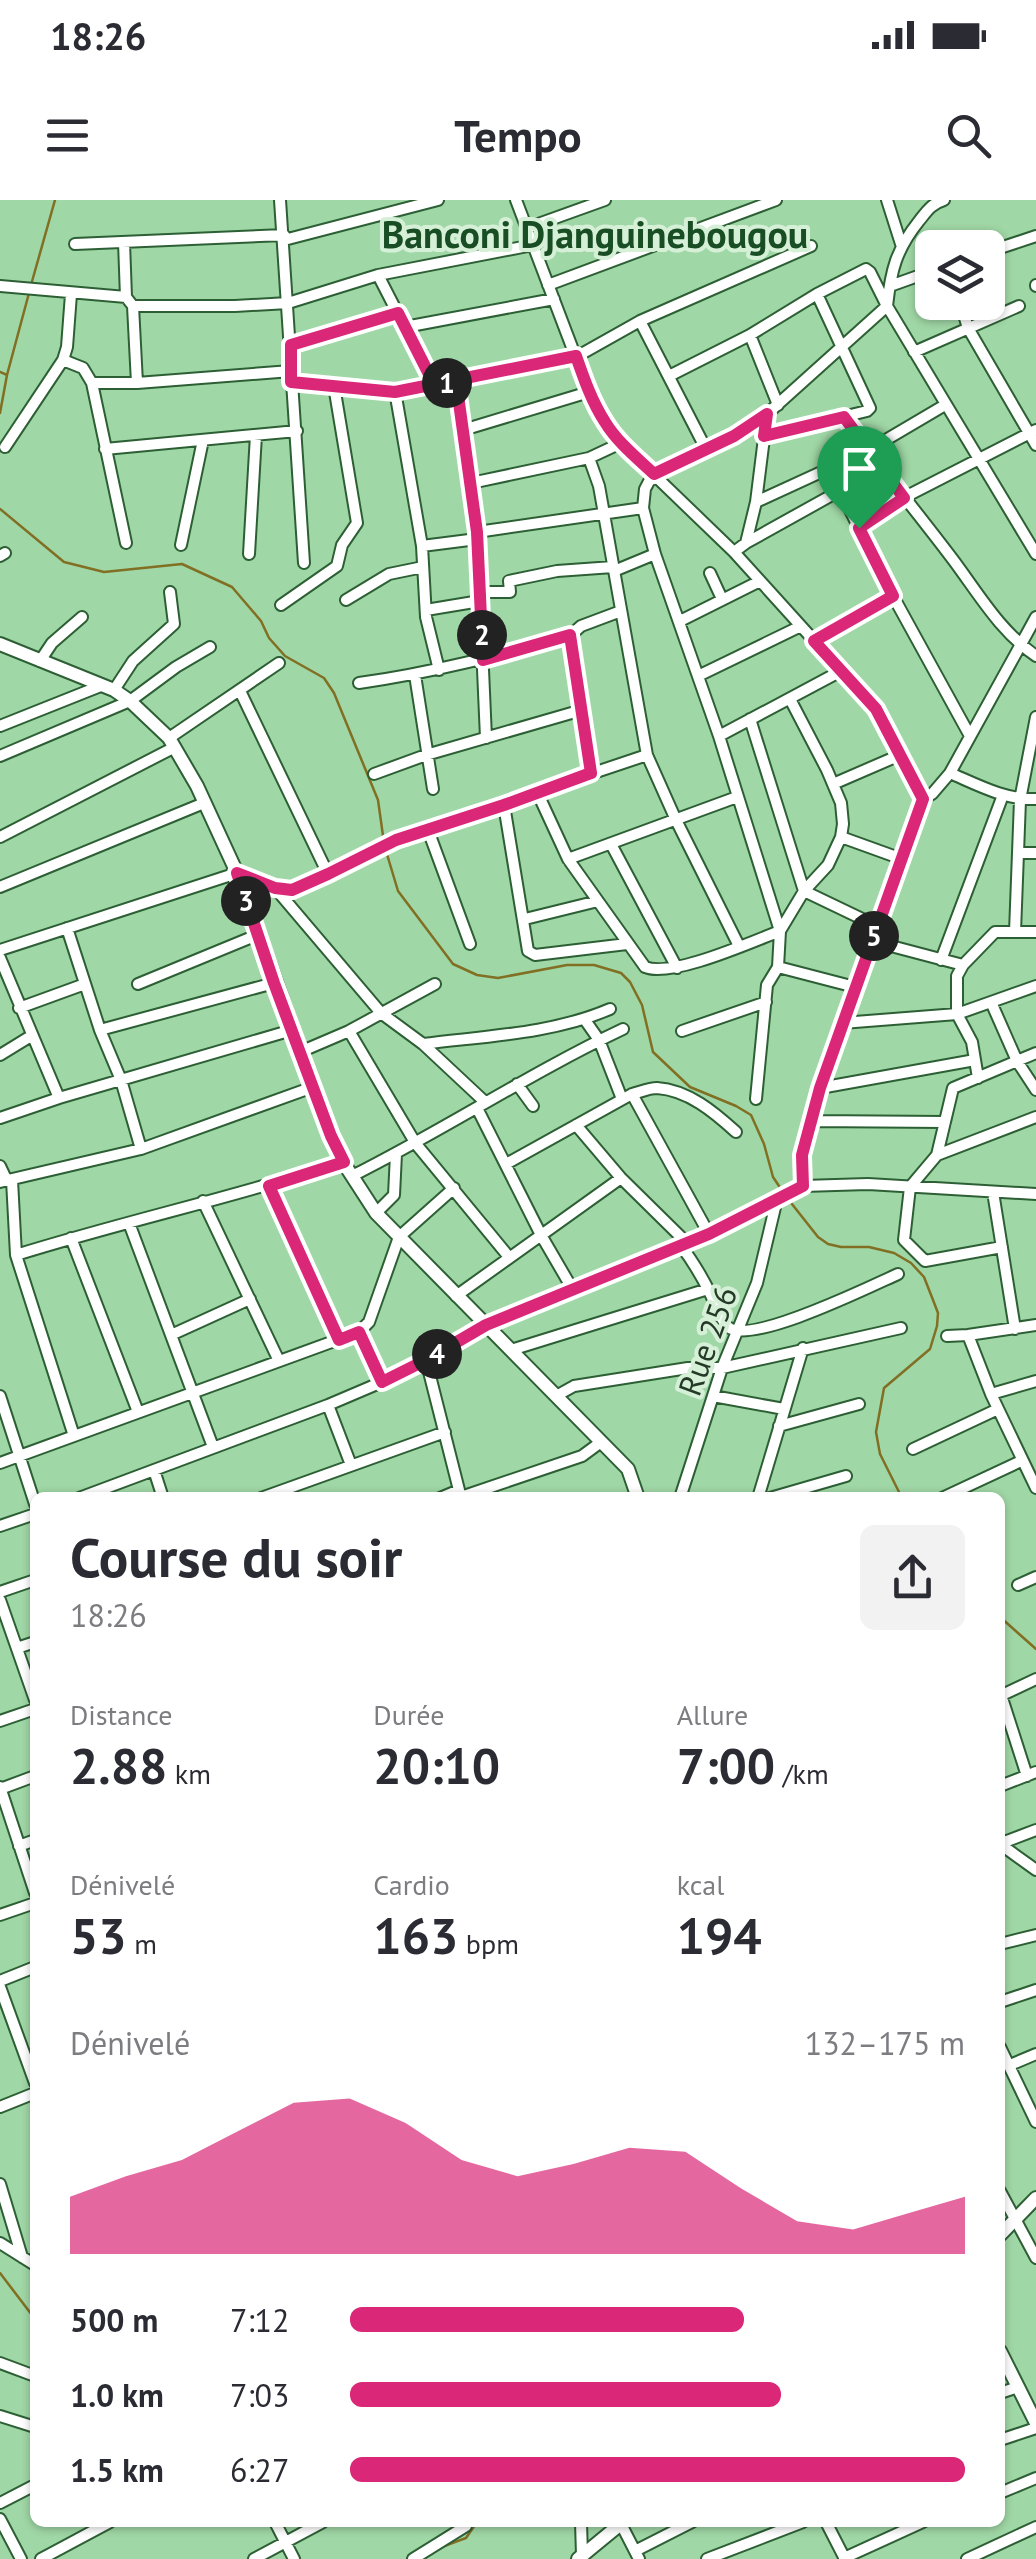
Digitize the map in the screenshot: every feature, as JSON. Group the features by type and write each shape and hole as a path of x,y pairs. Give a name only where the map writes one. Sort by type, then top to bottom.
{"main road":[{"path":"1,646 109,688 130,701 172,743 237,873 331,1136 352,1176 376,1213 399,1238 628,1470 636,1492"},
{"path":"1005,2229 1036,2198"},
{"path":"1005,2363 1036,2426"},
{"path":"580,2557 617,2527"}],"street":[{"path":"280,200 304,564"},
{"path":"76,244 284,237 438,200"},
{"path":"516,200 589,392 605,423 734,552 876,709 923,799"},
{"path":"527,228 605,200"},
{"path":"548,285 776,200"},
{"path":"887,200 900,244"},
{"path":"756,1100 766,985 778,967 780,931 719,736 655,554 643,508 645,489 654,474 734,436 767,414 887,306 900,244 936,201"},
{"path":"1005,246 1036,236"},
{"path":"124,242 138,383"},
{"path":"0,286 129,302 235,306 288,303 378,275 533,244"},
{"path":"92,384 291,376 334,386 395,392 435,386 576,356 640,321 811,246"},
{"path":"670,376 866,269 1036,554"},
{"path":"378,275 435,386"},
{"path":"890,286 915,277"},
{"path":"5,447 63,360 68,347 71,294"},
{"path":"764,436 870,408 817,294"},
{"path":"405,328 554,299"},
{"path":"914,352 1019,306"},
{"path":"291,345 398,313"},
{"path":"859,528 904,498 1034,436 966,320"},
{"path":"640,321 706,449"},
{"path":"750,335 778,405"},
{"path":"63,360 83,368 92,384 126,543"},
{"path":"456,381 477,536 486,738"},
{"path":"281,605 337,566 342,545 357,523 334,386"},
{"path":"395,392 422,546 426,610 439,670"},
{"path":"463,430 589,392"},
{"path":"756,502 868,451 945,404"},
{"path":"746,543 756,502 767,414"},
{"path":"844,417 996,620 1036,656"},
{"path":"105,449 297,431"},
{"path":"249,554 256,435"},
{"path":"181,545 202,440"},
{"path":"471,483 588,458 621,443"},
{"path":"588,458 599,486 647,756 739,946"},
{"path":"734,552 841,490"},
{"path":"847,504 970,736"},
{"path":"422,546 643,508"},
{"path":"426,610 510,592 509,580 614,569 655,554"},
{"path":"346,600 389,574 423,567"},
{"path":"710,573 722,600"},
{"path":"680,620 760,581"},
{"path":"0,726 109,688 174,624 170,592"},
{"path":"814,641 893,596"},
{"path":"359,682 483,660 570,635 581,626 621,611"},
{"path":"803,1186 802,1155 820,1088 923,799 950,773 1036,617"},
{"path":"40,661 52,643 82,618"},
{"path":"698,676 801,626"},
{"path":"570,635 591,773"},
{"path":"0,756 130,701 210,648"},
{"path":"0,837 172,743 279,662"},
{"path":"719,736 841,671"},
{"path":"415,675 433,789"},
{"path":"240,690 328,874"},
{"path":"538,794 568,859 644,967 677,968 780,931 804,891 828,866 843,824 833,784 790,698"},
{"path":"374,774 582,710"},
{"path":"1015,932 1020,800 1036,718"},
{"path":"750,719 804,891 877,926"},
{"path":"58,1098 20,1008 5,986 0,958 67,928 237,873 275,888 292,890 396,840 647,756"},
{"path":"833,784 900,756"},
{"path":"950,773 1003,795 1036,799"},
{"path":"941,960 1003,795"},
{"path":"568,859 737,797"},
{"path":"0,887 204,803"},
{"path":"504,805 528,951 531,954 628,944"},
{"path":"428,830 470,944"},
{"path":"840,836 902,859"},
{"path":"610,844 677,968"},
{"path":"1018,853 1036,853"},
{"path":"275,888 382,1013 423,1044 481,1105 540,1234 574,1290"},
{"path":"524,919 598,901"},
{"path":"67,928 141,1149"},
{"path":"978,1078 972,1042 957,1014 957,976 996,932 1036,932"},
{"path":"138,984 257,934"},
{"path":"872,942 963,965"},
{"path":"778,967 854,988"},
{"path":"100,1030 274,983"},
{"path":"20,1008 85,984"},
{"path":"300,1052 349,1032 434,984"},
{"path":"842,1023 957,1014 1036,986"},
{"path":"682,1031 766,1002"},
{"path":"992,1002 1017,1061 1036,1090"},
{"path":"423,1044 556,1026 586,1020 610,1009"},
{"path":"586,1020 709,1234"},
{"path":"352,1176 623,1029"},
{"path":"0,1118 292,1030"},
{"path":"349,1032 416,1144 509,1257"},
{"path":"0,1055 31,1036"},
{"path":"1002,1247 924,1262 904,1240 910,1186 936,1155 954,1088 1036,1053"},
{"path":"820,1088 975,1060"},
{"path":"517,1084 532,1106"},
{"path":"6,1181 141,1149 313,1087"},
{"path":"506,1164 627,1096 655,1088 690,1097 736,1132"},
{"path":"936,1155 1036,1117"},
{"path":"812,1121 945,1122"},
{"path":"576,1125 684,1244 727,1327 748,1332 770,1326 898,1274"},
{"path":"376,1213 394,1194 396,1154"},
{"path":"16,1255 344,1162"},
{"path":"0,1166 6,1181 16,1255 74,1436"},
{"path":"456,1296 622,1178"},
{"path":"95,1492 382,1382 486,1325 709,1234 803,1186 868,1184 1036,1194"},
{"path":"269,1186 339,1340"},
{"path":"0,1462 359,1332 369,1322 399,1238 454,1188"},
{"path":"994,1192 1015,1328"},
{"name":"Rue 256","path":"682,1492 722,1368 756,1283 776,1200"},
{"path":"203,1201 279,1361"},
{"path":"129,1222 213,1447"},
{"path":"71,1238 138,1412"},
{"path":"511,1350 708,1290"},
{"path":"171,1335 250,1299"},
{"path":"947,1336 1036,1325"},
{"path":"556,1396 574,1386 688,1368 722,1368 901,1328"},
{"path":"359,1332 382,1382"},
{"path":"968,1336 1021,1461 1034,1482"},
{"path":"760,1492 803,1348"},
{"path":"426,1360 459,1492"},
{"path":"991,1394 1036,1380"},
{"path":"0,1396 31,1492"},
{"path":"714,1396 784,1409"},
{"path":"779,1426 858,1404"},
{"path":"328,1405 350,1465"},
{"path":"914,1449 998,1409"},
{"path":"277,1492 445,1432"},
{"path":"469,1492 582,1456 601,1442"},
{"path":"955,1492 1021,1461"},
{"path":"154,1470 161,1492"},
{"path":"791,1492 846,1476"},
{"path":"0,1526 30,1516"},
{"path":"1018,1585 1036,1577"},
{"path":"0,1592 30,1582"},
{"path":"0,1600 30,1686"},
{"path":"17,1648 30,1644"},
{"path":"1005,1693 1036,1679"},
{"path":"1005,1708 1031,1774 1005,1784"},
{"path":"0,1721 30,1711"},
{"path":"30,1778 0,1788 30,1877"},
{"path":"1005,1840 1036,1830"},
{"path":"20,1846 30,1842"},
{"path":"1005,1848 1036,1870"},
{"path":"0,1915 30,1905"},
{"path":"1005,1943 1036,1935"},
{"path":"30,1969 0,1984 30,2070"},
{"path":"1005,2000 1036,1990"},
{"path":"1010,2065 1036,2054"},
{"path":"1005,2056 1036,2122"},
{"path":"0,2106 30,2095"},
{"path":"0,2184 22,2258"},
{"path":"1005,2201 1034,2252"},
{"path":"0,2243 30,2262"},
{"path":"0,2363 30,2374"},
{"path":"1005,2391 1018,2387"},
{"path":"0,2416 30,2425"},
{"path":"1005,2438 1036,2426"},
{"path":"1005,2490 1036,2478"},
{"path":"0,2503 30,2488"},
{"path":"0,2519 21,2559"},
{"path":"41,2559 101,2527"},
{"path":"277,2527 294,2559"},
{"path":"254,2559 314,2527"},
{"path":"412,2559 464,2527"},
{"path":"580,2527 580,2557"},
{"path":"624,2527 637,2555 684,2527"},
{"path":"763,2527 764,2537"},
{"path":"707,2559 790,2527"},
{"path":"829,2527 845,2558 903,2527"},
{"path":"968,2559 1036,2527"}],"waterway":[{"path":"31,285 55,200"},
{"path":"7,375 29,293"},
{"path":"0,372 7,375 0,413"},
{"path":"0,509 64,562 104,572 182,564 232,587 285,656 324,678 334,693 378,800 384,843"},
{"path":"386,851 398,891 453,964 477,975 498,978 567,965 594,965 621,973 642,1005 653,1052 690,1087 751,1115 773,1177 783,1192"},
{"path":"788,1199 828,1244 869,1247 894,1253 911,1263 924,1277 938,1313 930,1349 884,1388 876,1432 880,1454 899,1492"},
{"path":"1005,1621 1036,1649"},
{"path":"0,2273 30,2312"},
{"path":"439,2548 466,2538 474,2527"}],"district":[{"name":"Banconi Djanguinebougou","path":"595,235"}],"route":[{"path":"859,528 893,596 814,641 876,709 923,799 820,1088 802,1155 803,1186 709,1234 486,1325 382,1382 359,1332 339,1340 269,1186 344,1162 274,983 237,873 275,888 292,890 396,840 591,773 570,635 483,660 477,532 456,381 435,386 398,313 291,345 291,382 395,392 435,386 456,381 576,356 605,423 654,474 734,436 767,414 764,436 844,417 904,498 859,528"}]}
